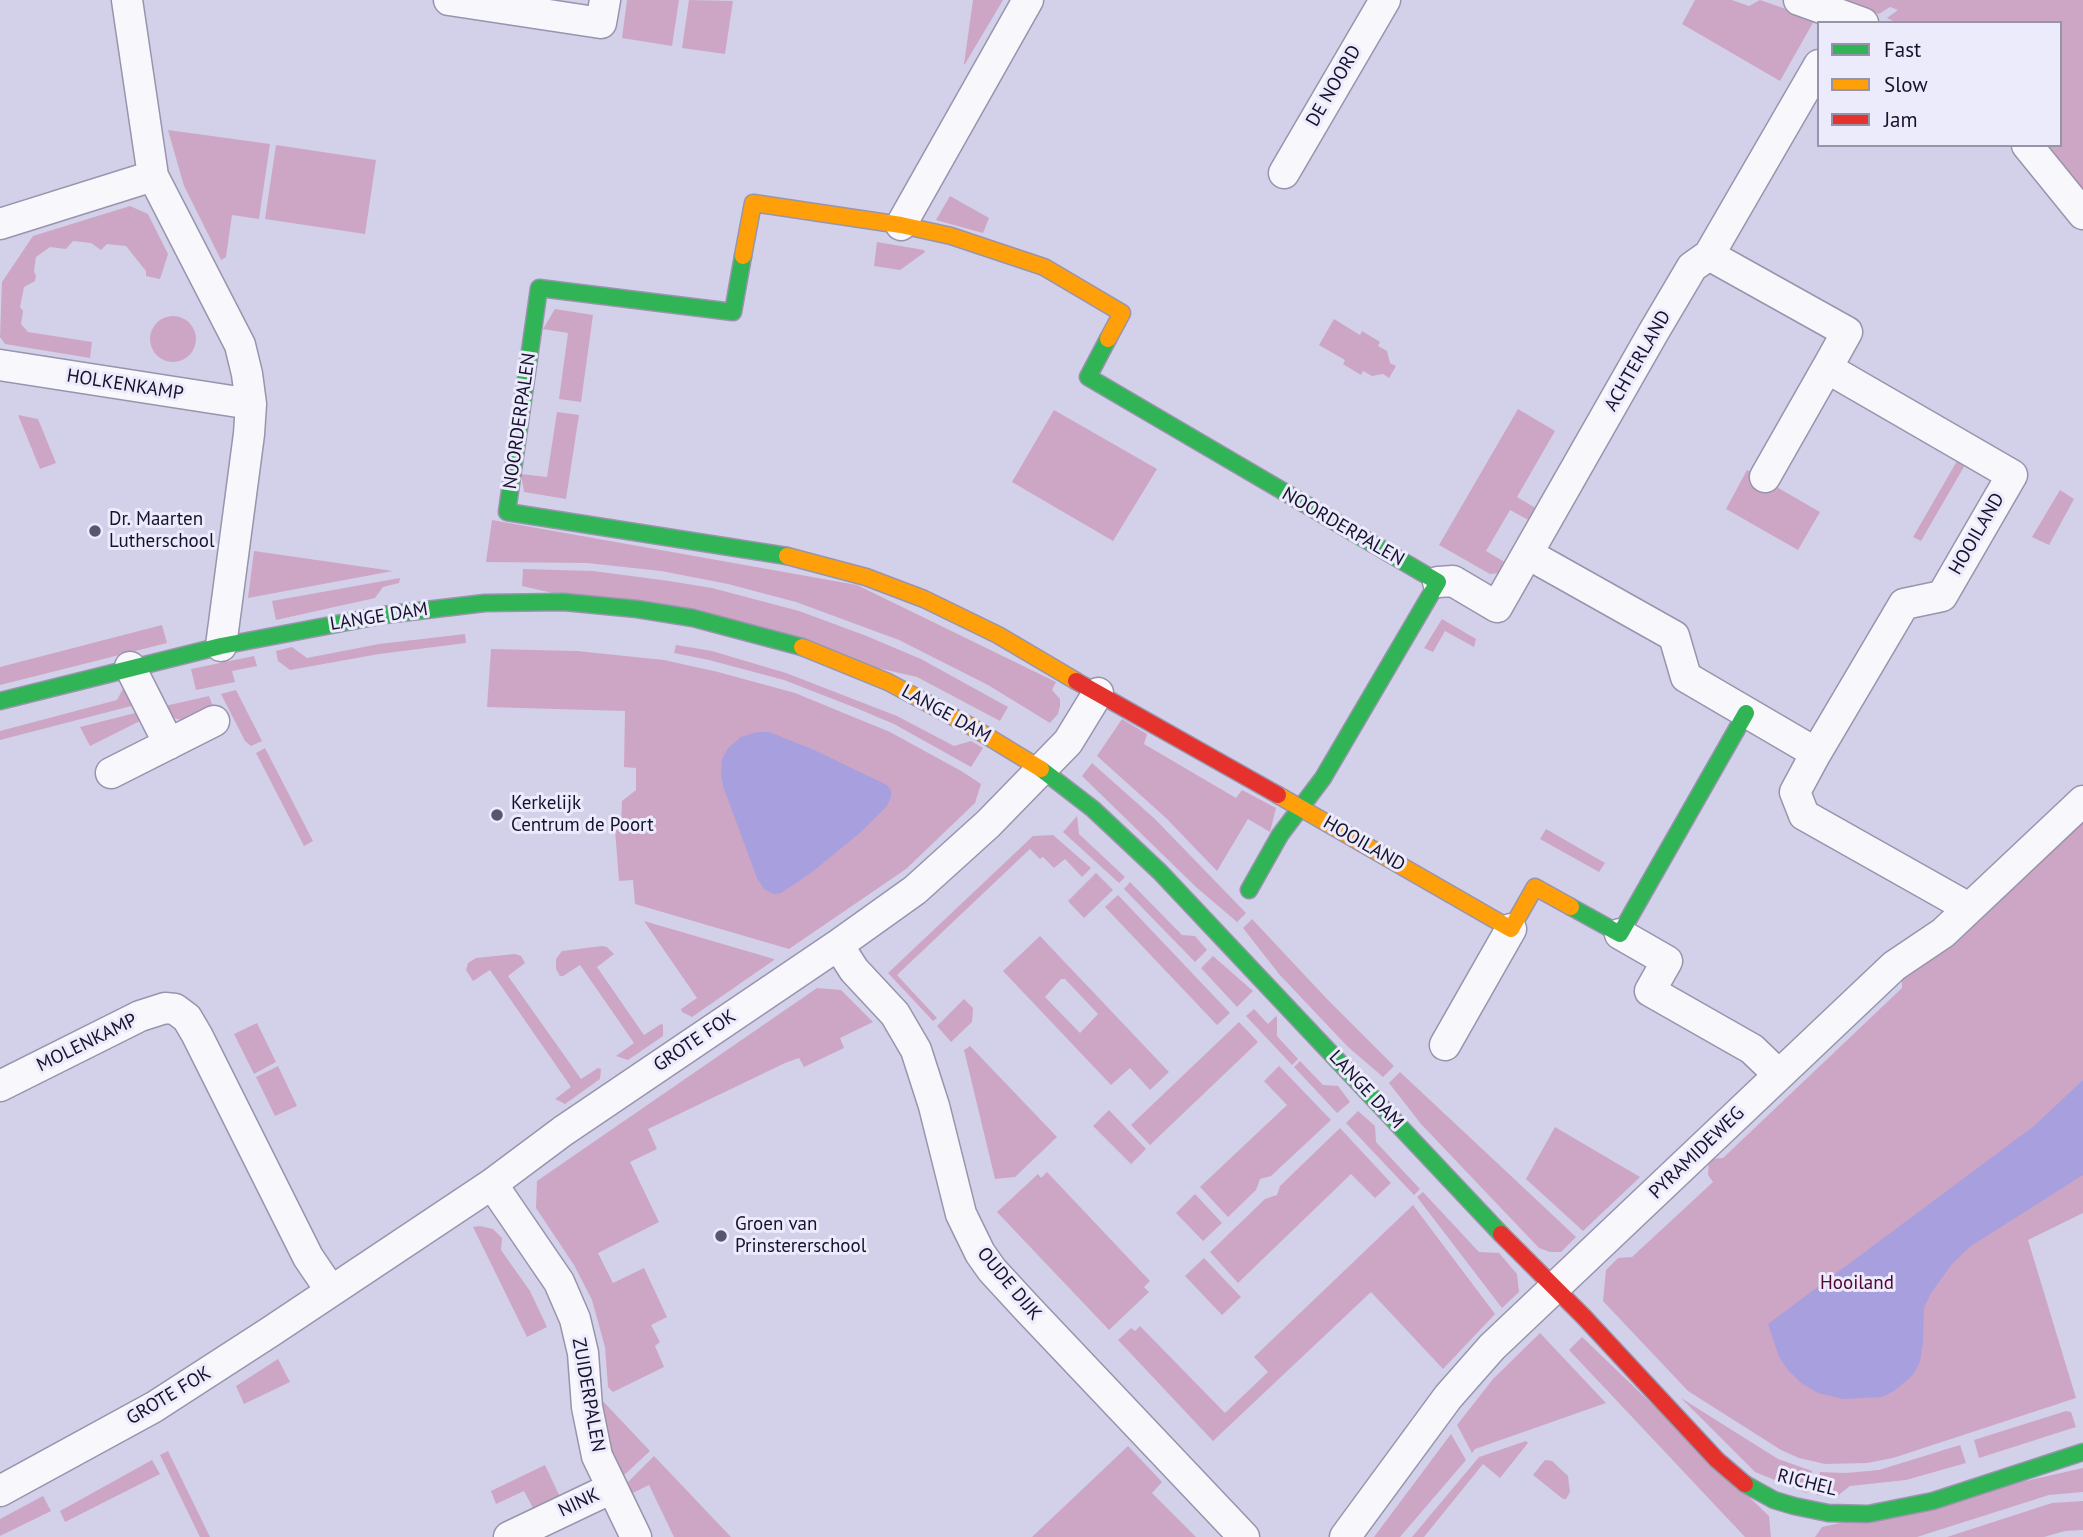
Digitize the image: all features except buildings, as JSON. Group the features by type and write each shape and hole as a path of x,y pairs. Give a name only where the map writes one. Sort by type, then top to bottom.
{"street":[{"path":"127,0 153,176 240,345 247,374 251,404 249,433 221,646"},
{"path":"449,0 601,23 605,0"},
{"path":"901,225 1028,0"},
{"name":"DE NOORD","path":"1284,173 1385,0"},
{"path":"1800,0 1851,21"},
{"name":"ACHTERLAND","path":"1438,582 1453,581 1497,607 1692,267 1709,255 1817,68"},
{"path":"2028,147 2083,214"},
{"path":"0,224 153,176"},
{"name":"NOORDERPALEN","path":"1301,808 969,621 894,587 832,566 746,547 507,512 539,288 733,312 753,203 901,225 951,236 1016,256 1074,283 1122,313 1088,377 1438,582"},
{"path":"1709,255 1847,332 1765,477"},
{"name":"HOLKENKAMP","path":"0,365 251,404"},
{"name":"HOOILAND","path":"1828,368 2012,475 1942,596 1904,604 1816,752 1796,792 1804,815 1969,908"},
{"path":"1528,554 1674,636 1686,677 1816,752"},
{"path":"1301,808 1323,778 1438,582"},
{"name":"LANGE DAM","path":"0,701 221,646 384,615 485,603 564,602 637,609 693,618 806,648 888,682 972,726 1041,769 1094,809 1160,872 1511,1245 1556,1289"},
{"path":"131,667 169,744"},
{"path":"1041,769 1068,742 1098,693"},
{"path":"1620,934 1746,713"},
{"path":"111,773 214,721"},
{"name":"GROTE FOK","path":"0,1491 154,1406 331,1291 492,1184 626,1087 838,946 915,890 988,824 1041,769"},
{"name":"PYRAMIDEWEG","path":"1345,1537 1458,1385 1492,1348 1894,966 1943,933 2083,801"},
{"name":"HOOILAND","path":"1250,890 1280,835 1301,808 1511,929"},
{"path":"1445,1045 1535,887 1667,961 1650,991 1752,1049 1779,1075"},
{"name":"OUDE DIJK","path":"838,946 854,970 895,1014 916,1050 934,1106 954,1191 968,1231 992,1270 1244,1537"},
{"name":"MOLENKAMP","path":"0,1086 140,1016 165,1008 175,1009 187,1018 197,1035 308,1257 331,1291"},
{"name":"ZUIDERPALEN","path":"492,1184 559,1282 575,1319 583,1353 587,1407 593,1439 612,1488 636,1537"},
{"name":"RICHEL","path":"1556,1289 1722,1465 1740,1481 1774,1500 1828,1513 1868,1514 1944,1498 2083,1452"},
{"name":"NINK","path":"509,1537 612,1488"}],"green space":[{"path":"627,0 679,0 672,46 622,38"},
{"path":"689,0 733,1 725,54 682,48"},
{"path":"973,0 1003,0 964,64"},
{"path":"1695,0 1732,0 1749,6 1760,0 1814,21 1780,81 1682,24"},
{"path":"1841,0 2083,0 2083,189 2048,147 2062,147 2062,21 1893,21 1887,18 1898,10 1890,7 1879,14"},
{"path":"168,130 270,144 259,219 232,215 226,257 221,260 184,186"},
{"path":"276,145 376,160 365,234 265,219"},
{"path":"950,196 989,218 983,233 936,220"},
{"path":"130,206 148,214 168,254 160,279 146,276 146,271 126,246 107,244 101,250 91,243 73,241 66,249 50,247 36,257 35,281 24,287 20,307 23,311 21,324 28,332 92,342 90,358 5,344 0,337 2,282 33,236"},
{"path":"877,242 925,252 900,270 874,266"},
{"path":"555,309 593,315 581,402 559,399 568,333 543,329"},
{"path":"173,316 189,323 196,339 189,355 173,362 157,355 150,339 157,323"},
{"path":"1334,319 1360,335 1362,331 1380,342 1378,346 1387,351 1390,363 1396,366 1389,378 1383,374 1372,376 1363,371 1361,375 1343,364 1345,360 1319,345"},
{"path":"1518,409 1555,431 1517,497 1539,510 1532,522 1510,510 1486,551 1508,564 1501,573 1490,574 1439,545"},
{"path":"1054,410 1157,469 1113,541 1012,482"},
{"path":"557,412 579,415 566,499 524,492 521,474 547,477"},
{"path":"18,415 38,419 56,463 40,469"},
{"path":"1957,461 1965,465 1921,541 1913,537"},
{"path":"1747,470 1820,512 1798,550 1726,509"},
{"path":"2060,490 2074,499 2049,545 2032,537"},
{"path":"492,520 857,585 1056,682 1052,690 1060,699 1058,714 1050,723 988,685 899,640 796,602 728,584 661,571 587,563 486,562"},
{"path":"254,551 393,571 248,598"},
{"path":"523,569 593,571 669,581 712,588 799,611 921,659 1008,707 1000,721 917,677 522,586"},
{"path":"400,578 399,583 383,587 375,598 276,620 272,601"},
{"path":"1442,619 1476,639 1474,647 1445,631 1433,652 1424,648"},
{"path":"162,625 167,643 0,685 0,667"},
{"path":"465,634 466,643 379,654 290,670 278,661 276,651 292,647 307,658 379,644"},
{"path":"676,645 712,651 786,673 897,716 954,746 971,741 983,748 971,767 894,724 856,708 784,680 674,653"},
{"path":"491,649 577,651 664,660 795,693 890,732 981,784 975,803 906,869 789,949 635,904 633,880 619,881 615,830 621,829 622,801 636,790 636,768 624,767 625,711 487,707"},
{"path":"254,656 257,666 232,671 235,682 196,690 191,669"},
{"path":"125,685 139,704 0,740 0,731 117,700"},
{"path":"236,690 262,741 251,746 245,741 221,694"},
{"path":"209,696 214,709 185,721 174,718 165,706"},
{"path":"143,711 154,737 149,739 140,721 90,746 80,727"},
{"path":"1122,719 1147,734 1144,744 1236,798 1242,790 1276,808 1270,832 1248,819 1217,871 1166,818 1097,756"},
{"path":"265,748 313,841 304,846 256,753"},
{"path":"1092,763 1155,819 1246,913 1237,922 1196,887 1082,776"},
{"path":"1077,816 1079,834 1125,877 1119,883 1063,832"},
{"name":"Hooiland","path":"2083,821 2083,1213 2028,1240 2076,1398 1893,1458 1867,1463 1825,1464 1799,1458 1781,1450 1688,1391 1603,1301 1606,1270 1618,1258 1632,1257 1713,1182 1708,1175 1709,1159 1723,1158 1902,988 1902,976"},
{"path":"1546,829 1605,863 1599,872 1540,839"},
{"path":"1053,835 1091,868 1082,877 1065,859 1054,868 1030,849 897,975 937,1018 933,1021 888,973 1033,836"},
{"path":"1096,873 1113,890 1084,918 1068,901"},
{"path":"1130,882 1182,935 1195,936 1207,950 1195,962 1124,889"},
{"path":"1118,895 1230,1013 1217,1025 1105,907"},
{"path":"1252,919 1394,1066 1383,1077 1347,1046 1279,974 1243,928"},
{"path":"644,921 774,960 692,1017 681,1009 697,998"},
{"path":"1040,936 1169,1072 1150,1090 1130,1068 1111,1085 1003,971","holes":["1061,979 1065,979 1098,1014 1080,1033 1045,997"]},
{"path":"602,946 614,954 597,967 644,1035 663,1025 663,1036 628,1060 616,1056 634,1043 580,965 563,976 560,976 556,969 556,959 562,951"},
{"path":"515,954 521,956 525,963 508,976 581,1079 598,1068 601,1069 600,1079 565,1104 555,1099 571,1087 490,970 473,981 466,970 468,963 476,958"},
{"path":"1213,956 1253,991 1237,1007 1201,968"},
{"path":"817,988 841,990 873,1022 840,1038 844,1048 804,1067 799,1058 785,1063 648,1129 657,1149 630,1162 659,1222 598,1253 613,1283 644,1268 667,1317 651,1325 660,1342 655,1346 664,1367 613,1392 608,1387 605,1347 592,1300 574,1265 536,1208 537,1181"},
{"path":"964,999 973,1008 972,1022 951,1042 937,1026"},
{"path":"1254,1009 1268,1024 1276,1016 1277,1036 1298,1059 1292,1065 1246,1016"},
{"path":"1239,1022 1258,1042 1150,1145 1131,1125"},
{"path":"257,1023 276,1062 254,1074 234,1034"},
{"path":"970,1046 1057,1137 1015,1177 995,1179 964,1050"},
{"path":"1300,1061 1323,1085 1338,1086 1350,1102 1337,1113 1294,1067"},
{"path":"278,1066 297,1106 275,1116 256,1077"},
{"path":"1279,1066 1331,1120 1271,1176 1260,1179 1256,1190 1228,1217 1200,1187 1287,1105 1264,1081"},
{"path":"1400,1072 1576,1237 1561,1252 1539,1248 1421,1124 1389,1083"},
{"path":"1109,1110 1146,1149 1131,1164 1093,1126"},
{"path":"1358,1111 1375,1126 1376,1142 1420,1189 1414,1195 1346,1123"},
{"path":"1555,1127 1640,1177 1583,1231 1526,1179"},
{"path":"1340,1128 1391,1183 1375,1198 1351,1174 1238,1283 1210,1252 1265,1199 1277,1195 1280,1186"},
{"path":"1047,1172 1150,1281 1144,1287 1149,1292 1109,1330 997,1212 1038,1174 1041,1178"},
{"path":"1423,1192 1479,1252 1499,1253 1517,1274 1519,1292 1502,1308 1417,1197"},
{"path":"1195,1194 1222,1223 1203,1241 1176,1213"},
{"path":"1413,1205 1495,1314 1443,1369 1371,1292 1213,1441 1118,1340 1131,1328 1135,1331 1140,1326 1225,1413 1268,1372 1254,1357"},
{"path":"473,1227 493,1229 502,1238 501,1250 530,1291 547,1327 527,1337"},
{"path":"1204,1258 1241,1297 1222,1315 1185,1276"},
{"path":"1540,1333 1606,1403 1475,1449 1472,1453 1457,1425 1493,1379"},
{"path":"1582,1337 1769,1516 1771,1537 1745,1537 1569,1350"},
{"path":"278,1359 290,1382 244,1404 236,1386"},
{"path":"599,1397 650,1451 622,1477 607,1445"},
{"path":"1681,1398 1778,1459 1812,1471 1807,1493 1755,1472"},
{"path":"2066,1411 2071,1412 2076,1427 1979,1458 1974,1440"},
{"path":"1451,1434 1466,1460 1400,1537 1374,1537"},
{"path":"1526,1441 1528,1443 1500,1478 1483,1464 1424,1537 1412,1537 1479,1457"},
{"path":"1960,1445 1966,1463 1906,1480 1850,1486 1836,1497 1816,1495 1820,1472 1879,1470"},
{"path":"1128,1446 1162,1482 1152,1493 1196,1537 1032,1537"},
{"path":"168,1451 210,1537 200,1537 160,1455"},
{"path":"654,1456 731,1537 674,1537 649,1485 631,1494 626,1484"},
{"path":"152,1460 160,1474 65,1522 60,1511"},
{"path":"1545,1460 1552,1461 1568,1476 1570,1492 1566,1499 1533,1475"},
{"path":"545,1465 560,1497 534,1510 524,1491 496,1504 491,1491"},
{"path":"2083,1468 2083,1492 2049,1495 1917,1537 1815,1537 1822,1527"},
{"path":"43,1496 51,1511 0,1536 0,1519"},
{"path":"2083,1501 2083,1530 2065,1531 2044,1537 1947,1537 2052,1503"}],"shaded area":[{"path":"757,732 769,732 812,749 887,785 891,791 887,806 861,832 811,873 781,893 774,894 764,889 757,878 721,776 722,759 728,748 741,737"},
{"path":"2083,1080 2083,1175 1971,1246 1952,1264 1931,1293 1924,1308 1920,1362 1913,1375 1882,1397 1843,1399 1818,1393 1801,1383 1779,1357 1768,1324 2034,1126"}],"traffic: fast":[{"path":"743,256 733,312 539,288 507,512 787,556"},
{"path":"1108,339 1088,377 1438,582 1323,778 1280,835 1249,890"},
{"path":"0,701 221,646 384,615 485,603 564,602 637,609 693,618 802,647"},
{"path":"1571,907 1620,934 1746,713"},
{"path":"1041,769 1093,809 1160,872 1501,1234"},
{"path":"1745,1484 1774,1500 1794,1506 1828,1513 1868,1514 1933,1501 2083,1452"}],"traffic: slow":[{"path":"743,256 753,203 901,225 951,236 1044,267 1122,313 1108,339"},
{"path":"787,556 866,577 924,599 998,635 1076,681"},
{"path":"802,647 888,682 972,727 1041,769"},
{"path":"1278,795 1511,929 1535,887 1571,907"}],"traffic: jam":[{"path":"1076,681 1278,795"},
{"path":"1501,1234 1584,1317 1717,1460 1745,1484"}],"place":[{"name":"Dr. Maarten Lutherschool","path":"95,531"},
{"name":"Kerkelijk Centrum de Poort","path":"497,815"},
{"name":"Groen van Prinstererschool","path":"721,1236"}]}
